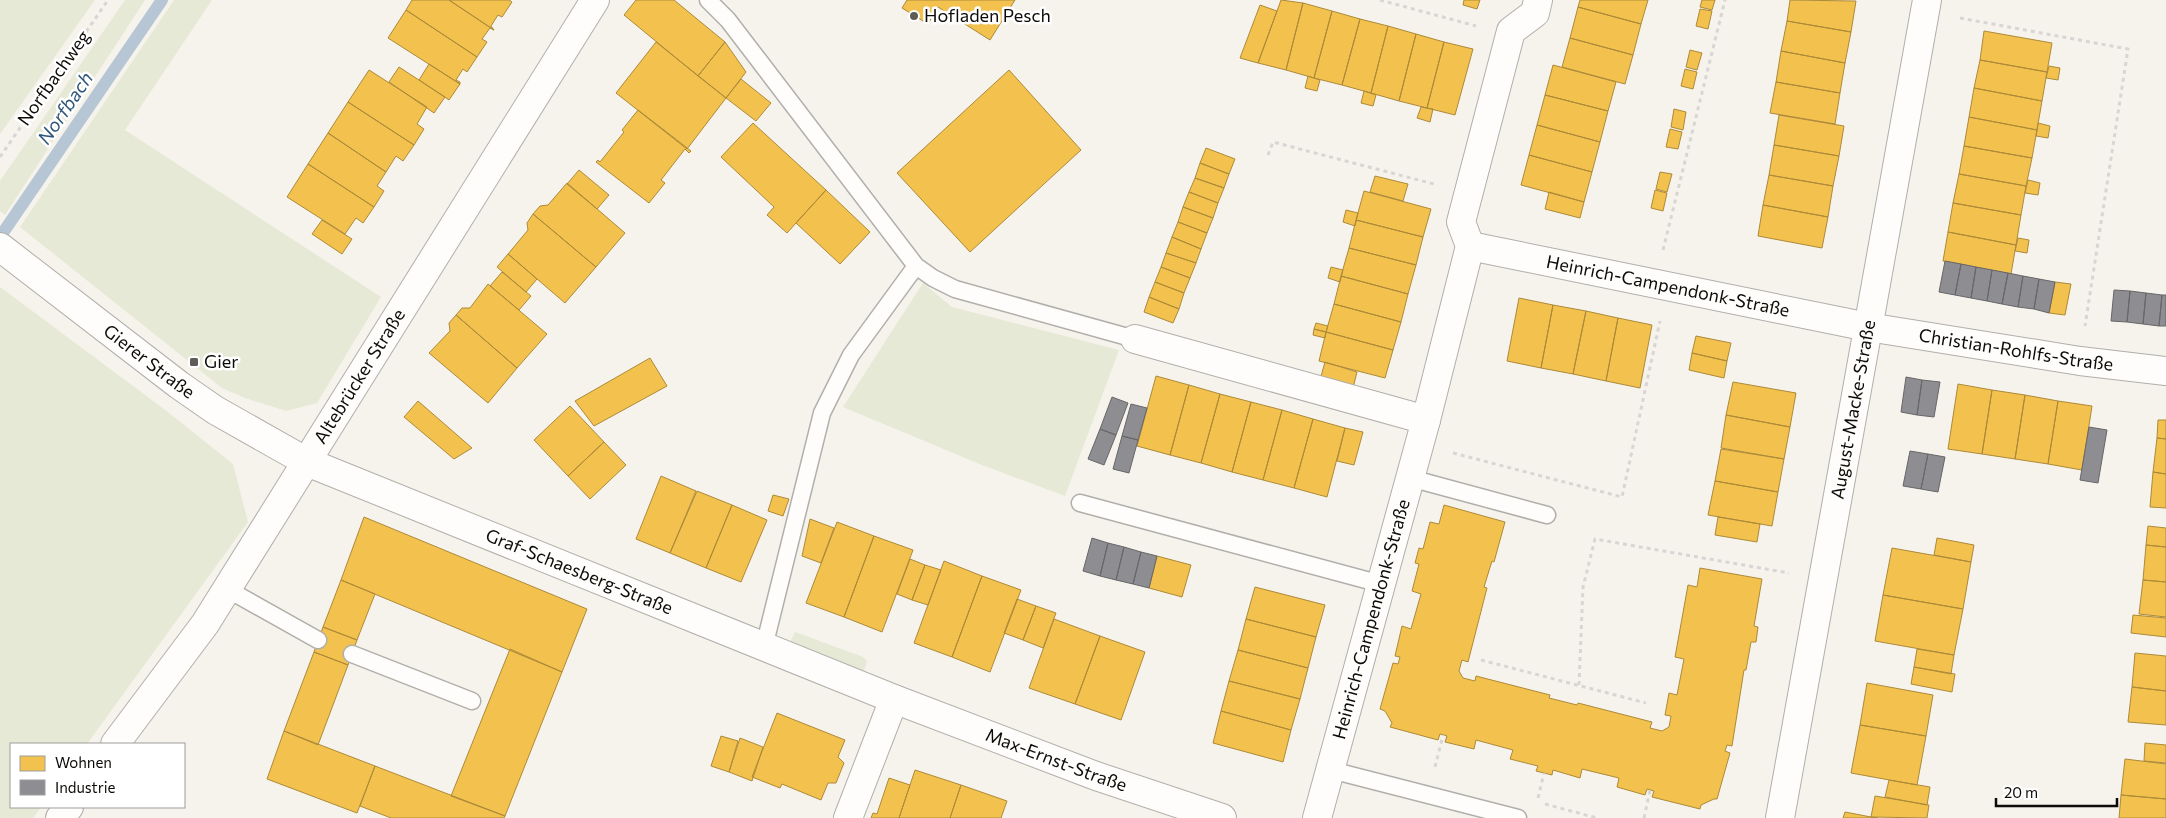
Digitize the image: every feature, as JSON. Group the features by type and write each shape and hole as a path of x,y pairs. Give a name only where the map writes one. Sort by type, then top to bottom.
{"street":[{"name":"Altebrücker Straße","path":"116,743 205,624 595,0"},
{"path":"1470,246 1462,222 1511,31 1535,13 1538,0"},
{"name":"August-Macke-Straße","path":"1780,818 1926,6"},
{"name":"Heinrich-Campendonk-Straße","path":"1317,818 1423,432 1470,246 1868,327"},
{"name":"Gierer Straße","path":"0,247 179,385 216,410 307,462"},
{"name":"Christian-Rohlfs-Straße","path":"1868,327 2080,361 2166,372"},
{"path":"1135,339 1423,432"},
{"name":"Graf-Schaesberg-Straße","path":"307,462 849,681"},
{"name":"Max-Ernst-Straße","path":"849,681 1096,776 1222,818"},
{"path":"848,818 894,699"}],"lane":[{"path":"708,0 728,20 916,266 933,278 955,289 1135,339"},
{"path":"764,646 822,413 834,385 851,355 916,266"},
{"path":"1410,478 1547,516"},
{"path":"1080,503 1381,584"},
{"path":"227,589 318,640"},
{"path":"352,654 472,701"},
{"path":"1330,770 1518,818"}],"path":[{"name":"Norfbachweg","path":"0,157 108,0"},
{"path":"1380,0 1510,35"},
{"path":"1423,432 1622,497 1661,284 1725,0"},
{"path":"1926,6 2128,49 2080,361"},
{"path":"1268,155 1273,142 1469,193"},
{"path":"1579,685 1583,587 1595,539 1823,580"},
{"path":"1481,660 1646,703"},
{"path":"1644,818 1650,790"}],"green space":[{"path":"0,0 95,0 0,134"},
{"path":"125,0 145,0 5,215 0,211 0,181"},
{"path":"174,0 212,0 125,130 381,297 317,403 286,411 245,398 222,388 20,227"},
{"path":"923,283 952,307 1119,350 1065,496 982,465 843,407"},
{"path":"0,287 164,409 233,464 248,522 88,743 10,743 10,808 40,808 33,818 0,818"},
{"path":"795,632 863,657 867,661 863,674 789,645"}],"building: Wohnen":[{"path":"412,0 449,0 494,30 490,28 482,39 487,42 477,57 406,10"},
{"path":"449,0 509,0 512,2 502,17 498,15 491,26 494,30"},
{"path":"636,0 674,0 725,42 698,76 624,15"},
{"path":"907,0 1015,0 990,40 938,7 928,24 902,8"},
{"path":"1281,0 1303,3 1286,70 1258,63"},
{"path":"1464,0 1480,0 1477,9 1463,5"},
{"path":"1580,0 1648,0 1641,24 1578,7"},
{"path":"1702,0 1715,0 1712,10 1700,7"},
{"path":"1790,0 1856,1 1851,32 1787,21"},
{"path":"1303,3 1332,11 1314,78 1286,70"},
{"path":"1260,5 1277,11 1258,63 1240,58"},
{"path":"1578,7 1641,24 1633,55 1570,38"},
{"path":"1700,9 1712,11 1708,29 1696,26"},
{"path":"406,10 477,57 467,72 463,69 456,80 460,84 388,38"},
{"path":"1332,11 1360,19 1342,85 1314,78"},
{"path":"1360,19 1388,26 1371,93 1342,85"},
{"path":"1787,21 1851,32 1845,63 1781,51"},
{"path":"1388,26 1416,34 1399,101 1371,93"},
{"path":"1984,31 2052,43 2047,72 1980,60"},
{"path":"1416,34 1444,42 1427,108 1399,101"},
{"path":"1570,38 1633,55 1625,84 1562,67"},
{"path":"656,42 726,98 687,149 616,93"},
{"path":"725,42 746,72 726,98 698,76"},
{"path":"1444,42 1473,49 1455,115 1427,108"},
{"path":"1690,50 1702,53 1697,70 1686,67"},
{"path":"1781,51 1845,63 1840,93 1776,82"},
{"path":"1980,60 2047,72 2042,101 1974,88"},
{"path":"429,64 460,84 449,100 419,80"},
{"path":"1553,65 1616,82 1608,111 1545,95"},
{"path":"2049,66 2060,68 2058,80 2046,78"},
{"path":"399,67 445,97 434,113 389,82"},
{"path":"1685,69 1697,72 1693,89 1681,86"},
{"path":"369,70 427,107 417,124 424,129 414,145 348,102"},
{"path":"1009,70 1081,150 970,252 897,173"},
{"path":"1308,76 1320,80 1317,91 1305,88"},
{"path":"741,79 771,103 756,121 726,98"},
{"path":"1776,82 1840,93 1835,124 1770,113"},
{"path":"1974,88 2042,101 2037,130 1969,117"},
{"path":"1364,91 1376,95 1373,106 1361,103"},
{"path":"1545,95 1608,111 1600,142 1537,125"},
{"path":"348,102 414,145 403,161 396,156 386,172 328,133"},
{"path":"1421,107 1433,109 1430,122 1417,118"},
{"path":"1674,109 1686,112 1683,130 1671,127"},
{"path":"638,110 691,151 689,153 685,149 661,180 665,183 649,203 596,162 598,160 600,162 624,132 622,130"},
{"path":"1779,115 1844,126 1839,156 1774,145"},
{"path":"1969,117 2037,130 2032,158 1964,146"},
{"path":"753,123 826,190 787,233 767,215 774,207 721,157"},
{"path":"2038,123 2050,126 2048,138 2036,136"},
{"path":"1537,125 1600,142 1592,172 1529,155"},
{"path":"1670,129 1682,132 1678,149 1666,147"},
{"path":"328,133 386,172 377,186 384,191 374,207 308,164"},
{"path":"1774,145 1839,156 1833,186 1769,175"},
{"path":"1964,146 2032,158 2026,186 1959,174"},
{"path":"1206,148 1235,159 1229,174 1200,163"},
{"path":"1529,155 1592,172 1584,202 1521,185"},
{"path":"1200,163 1229,174 1224,188 1195,178"},
{"path":"308,164 374,207 363,223 356,218 345,234 287,197"},
{"path":"579,170 609,195 597,209 567,184"},
{"path":"1660,172 1672,174 1667,192 1656,189"},
{"path":"1959,174 2026,186 2021,215 1953,203"},
{"path":"1769,175 1833,186 1828,217 1763,205"},
{"path":"1375,176 1408,184 1403,201 1370,192"},
{"path":"1195,178 1224,188 1218,203 1189,192"},
{"path":"2028,180 2040,183 2038,195 2025,193"},
{"path":"567,183 625,233 596,267 533,214 540,206 548,205"},
{"path":"826,190 870,232 840,264 796,223"},
{"path":"1655,190 1667,193 1663,211 1651,208"},
{"path":"1364,191 1431,209 1423,237 1356,220"},
{"path":"1189,192 1218,203 1213,218 1183,207"},
{"path":"1549,192 1584,202 1580,218 1545,209"},
{"path":"1953,203 2021,215 2016,245 1948,232"},
{"path":"1763,205 1828,217 1822,248 1758,236"},
{"path":"1183,207 1213,218 1207,233 1178,222"},
{"path":"1346,210 1358,213 1355,226 1343,222"},
{"path":"533,214 596,267 565,303 508,254 528,230 527,223"},
{"path":"322,220 352,239 342,254 312,234"},
{"path":"1356,220 1423,237 1416,265 1349,248"},
{"path":"1178,222 1207,233 1201,249 1172,237"},
{"path":"1948,232 2016,245 2011,274 1943,261"},
{"path":"1172,237 1201,249 1196,263 1166,253"},
{"path":"2018,238 2029,240 2027,253 2015,251"},
{"path":"1349,248 1416,265 1408,294 1341,276"},
{"path":"1166,253 1196,263 1190,278 1161,267"},
{"path":"508,254 537,279 526,292 497,267"},
{"path":"1161,267 1190,278 1184,293 1155,282"},
{"path":"1331,267 1343,270 1340,282 1328,278"},
{"path":"502,272 531,296 519,310 490,286"},
{"path":"1341,276 1408,294 1401,322 1334,304"},
{"path":"1155,282 1184,293 1179,309 1149,297"},
{"path":"2055,282 2071,284 2065,315 2049,313"},
{"path":"488,284 547,334 517,368 456,315 462,308 470,308"},
{"path":"1149,297 1179,309 1173,323 1144,312"},
{"path":"1519,298 1553,305 1541,368 1507,361"},
{"path":"1334,304 1401,322 1393,350 1326,332"},
{"path":"1553,305 1586,311 1573,374 1541,368"},
{"path":"1586,311 1618,318 1606,381 1573,374"},
{"path":"456,315 517,368 488,403 429,353 450,331 449,323"},
{"path":"1618,318 1652,325 1640,388 1606,381"},
{"path":"1316,323 1328,326 1326,332 1314,329"},
{"path":"1314,329 1326,332 1325,338 1313,335"},
{"path":"1326,332 1393,350 1385,378 1319,361"},
{"path":"1696,336 1731,343 1727,361 1692,353"},
{"path":"1692,353 1727,361 1724,378 1689,370"},
{"path":"650,358 667,386 594,426 575,401"},
{"path":"1325,362 1357,372 1353,388 1320,380"},
{"path":"1156,376 1189,385 1170,455 1137,446"},
{"path":"1733,382 1796,393 1790,427 1726,415"},
{"path":"1958,384 1992,390 1982,454 1948,449"},
{"path":"1189,385 1220,394 1201,463 1170,455"},
{"path":"1992,390 2025,395 2015,459 1982,454"},
{"path":"1220,394 1251,402 1232,472 1201,463"},
{"path":"2025,395 2058,401 2048,464 2015,459"},
{"path":"418,401 472,448 454,459 404,417"},
{"path":"2058,401 2092,406 2082,470 2048,464"},
{"path":"1251,402 1282,410 1263,480 1232,472"},
{"path":"570,406 604,442 568,476 534,440"},
{"path":"1282,410 1313,419 1294,488 1263,480"},
{"path":"1726,415 1790,427 1784,459 1721,448"},
{"path":"1313,419 1345,428 1327,497 1294,488"},
{"path":"2158,420 2166,420 2166,439 2157,438"},
{"path":"1345,428 1363,432 1354,465 1337,461"},
{"path":"2157,438 2166,439 2166,474 2153,472"},
{"path":"604,442 626,465 590,499 568,476"},
{"path":"1721,449 1784,459 1778,492 1715,481"},
{"path":"2153,472 2166,474 2166,508 2150,507"},
{"path":"661,476 696,491 670,553 636,539"},
{"path":"1715,481 1778,492 1772,526 1708,515"},
{"path":"697,491 732,505 706,568 670,553"},
{"path":"773,495 789,499 783,516 768,511"},
{"path":"732,505 767,520 741,582 706,568"},
{"path":"1444,505 1505,522 1494,562 1492,561 1484,587 1487,588 1468,662 1462,660 1459,671 1463,678 1475,681 1476,676 1550,695 1549,698 1577,705 1578,703 1652,722 1650,728 1662,731 1669,727 1671,716 1665,715 1669,693 1677,695 1684,659 1675,657 1688,585 1697,587 1700,568 1762,579 1754,626 1758,627 1756,642 1751,642 1746,670 1744,670 1732,746 1727,745 1725,751 1730,753 1717,799 1701,805 1700,809 1652,797 1654,791 1647,789 1645,795 1617,787 1619,778 1582,769 1580,778 1553,770 1552,775 1536,771 1538,766 1510,759 1513,750 1476,740 1474,749 1445,742 1447,736 1440,734 1438,740 1390,727 1392,723 1385,711 1380,709 1393,663 1398,664 1400,657 1395,656 1402,626 1411,629 1421,594 1412,591 1419,564 1415,563 1419,548 1423,549 1430,522 1439,524"},
{"path":"364,517 587,609 562,672 341,580"},
{"path":"1718,517 1760,524 1757,542 1715,535"},
{"path":"810,519 834,528 821,563 802,556"},
{"path":"837,522 874,536 844,617 806,603"},
{"path":"2148,526 2166,528 2166,547 2146,545"},
{"path":"874,536 913,550 882,632 844,617"},
{"path":"1937,538 1974,545 1971,562 1934,555"},
{"path":"2146,545 2166,547 2166,582 2143,580"},
{"path":"1892,548 1971,562 1963,609 1883,595"},
{"path":"1157,556 1191,565 1182,597 1149,588"},
{"path":"910,559 925,565 912,600 897,594"},
{"path":"944,561 982,576 952,657 914,643"},
{"path":"925,565 941,570 928,605 912,600"},
{"path":"982,576 1021,590 990,672 952,657"},
{"path":"341,580 375,594 357,640 323,627"},
{"path":"2143,580 2166,582 2166,617 2139,614"},
{"path":"1255,587 1325,605 1316,637 1246,619"},
{"path":"1883,595 1963,609 1954,655 1875,641"},
{"path":"1017,599 1036,606 1023,640 1004,633"},
{"path":"1036,606 1056,613 1043,648 1023,640"},
{"path":"2133,615 2166,618 2166,637 2131,633"},
{"path":"1054,619 1100,636 1075,704 1029,688"},
{"path":"1246,619 1316,637 1308,668 1238,650"},
{"path":"323,627 357,640 348,665 314,652"},
{"path":"1100,636 1145,652 1121,720 1075,704"},
{"path":"510,649 562,672 505,816 451,796"},
{"path":"1917,649 1954,655 1951,674 1914,667"},
{"path":"1238,650 1308,668 1300,699 1229,681"},
{"path":"314,652 348,665 318,745 284,731"},
{"path":"2135,653 2166,656 2166,691 2132,687"},
{"path":"1914,667 1955,674 1952,692 1911,684"},
{"path":"1229,681 1300,699 1291,730 1221,711"},
{"path":"1867,683 1933,695 1926,736 1860,725"},
{"path":"2132,687 2166,691 2166,725 2128,722"},
{"path":"1221,711 1291,730 1283,762 1213,743"},
{"path":"777,713 845,740 838,757 844,763 836,783 828,783 821,800 782,784 780,788 752,777"},
{"path":"1860,725 1926,736 1917,785 1851,773"},
{"path":"284,731 375,766 357,813 267,779"},
{"path":"721,736 738,741 729,772 711,766"},
{"path":"740,738 763,747 752,781 729,772"},
{"path":"2145,743 2166,745 2166,763 2144,761"},
{"path":"2125,759 2166,764 2166,799 2121,795"},
{"path":"375,766 505,816 504,818 391,818 360,806"},
{"path":"915,770 961,785 950,818 899,818"},
{"path":"889,778 910,785 899,818 871,818 873,813 877,814"},
{"path":"1889,780 1930,787 1927,805 1885,797"},
{"path":"961,785 1007,801 1001,818 950,818"},
{"path":"2121,795 2166,799 2166,818 2119,818"},
{"path":"1875,796 1929,805 1927,818 1871,817"},
{"path":"1845,812 1871,817 1878,818 1843,818"}],"building: Industrie":[{"path":"1945,261 1961,264 1955,295 1939,292"},
{"path":"1961,264 1976,267 1971,298 1955,295"},
{"path":"1976,267 1992,270 1987,301 1971,298"},
{"path":"1992,270 2008,273 2002,304 1987,301"},
{"path":"2008,273 2023,276 2018,307 2002,304"},
{"path":"2023,276 2039,279 2034,309 2018,307"},
{"path":"2039,279 2055,282 2049,313 2034,309"},
{"path":"2114,290 2130,291 2127,322 2111,321"},
{"path":"2130,291 2146,293 2143,324 2127,322"},
{"path":"2146,293 2162,295 2159,326 2143,324"},
{"path":"2162,295 2166,295 2166,326 2159,326"},
{"path":"1906,377 1922,380 1917,415 1901,412"},
{"path":"1922,380 1940,382 1934,417 1917,415"},
{"path":"1112,397 1128,403 1116,435 1100,429"},
{"path":"1131,404 1147,408 1138,440 1122,436"},
{"path":"2089,427 2107,430 2098,483 2080,480"},
{"path":"1100,429 1116,435 1104,465 1088,459"},
{"path":"1122,436 1138,440 1129,473 1113,469"},
{"path":"1910,451 1928,454 1921,489 1903,486"},
{"path":"1928,454 1945,457 1938,492 1921,489"},
{"path":"1092,538 1108,543 1100,576 1083,571"},
{"path":"1108,543 1124,547 1116,580 1100,576"},
{"path":"1124,547 1141,552 1133,584 1116,580"},
{"path":"1141,552 1157,556 1149,588 1133,584"}],"waterway":[{"name":"Norfbach","path":"0,237 162,0"}],"place":[{"name":"Hofladen Pesch","path":"914,16"},
{"name":"Gier","path":"194,362"}]}
